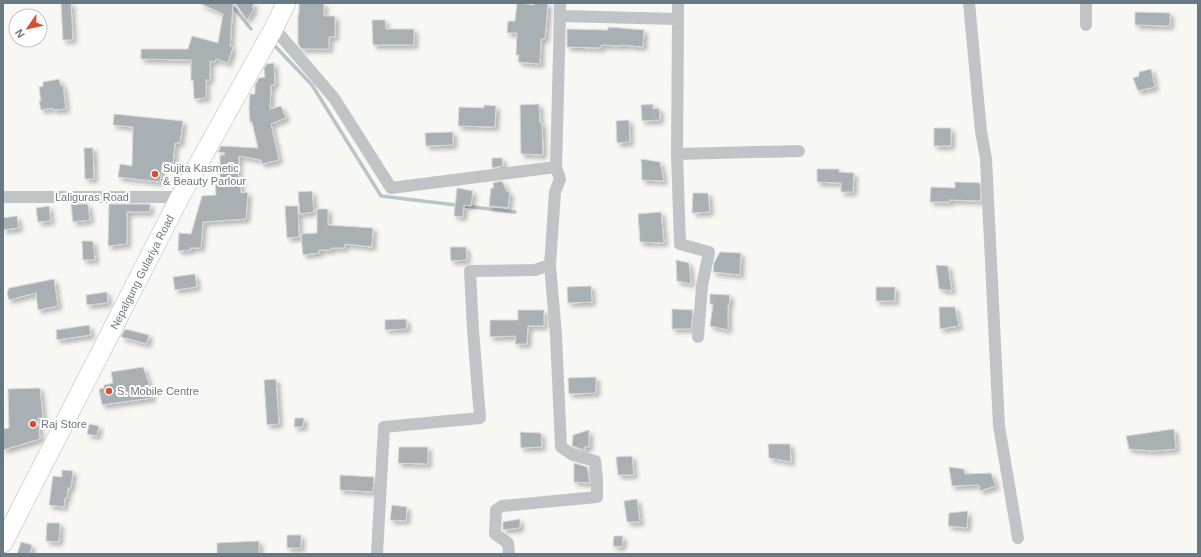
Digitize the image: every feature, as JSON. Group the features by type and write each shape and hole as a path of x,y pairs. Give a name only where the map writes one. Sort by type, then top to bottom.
{"main road":[{"name":"Nepalgung Gulariya Road","path":"3,543 180,197 274,28 286,3"}],"street":[{"path":"509,554 508,543 495,534 496,510 502,506 597,497 595,461 573,454 561,447 556,335 550,265 555,192 560,179 556,167 560,3"},
{"path":"678,3 677,154 680,244 709,252 702,286 698,337"},
{"path":"969,3 986,158 999,426 1018,538"},
{"path":"1086,3 1086,25"},
{"path":"560,16 678,19"},
{"path":"274,28 334,98 391,188 556,167"},
{"path":"677,154 799,151"},
{"name":"Laliguras Road","path":"3,197 180,197"},
{"path":"377,554 384,427 480,418 470,271 535,270 550,265"}],"building":[{"path":"61,3 71,3 73,40 63,40"},
{"path":"199,3 233,3 230,46 233,47 228,63 216,59 215,62 210,61 210,80 206,80 206,98 194,99 193,80 191,81 191,60 141,59 141,49 188,49 192,36 218,43 223,14"},
{"path":"235,3 255,3 252,7 254,9 247,20"},
{"path":"299,3 324,3 324,16 335,16 335,37 329,37 329,49 302,49 298,44"},
{"path":"517,3 534,5 534,3 548,3 545,39 541,39 540,64 518,62 519,55 516,55 517,33 507,33 508,21 515,21"},
{"path":"1135,12 1170,13 1170,26 1135,25"},
{"path":"372,20 385,20 386,29 414,29 414,45 373,45"},
{"path":"608,27 644,30 643,47 601,45 601,48 567,47 567,29 608,30"},
{"path":"274,63 275,85 271,85 270,109 281,106 286,118 271,124 279,160 262,164 261,160 239,156 238,176 240,176 241,193 248,192 246,219 203,222 201,248 190,248 191,250 178,251 179,233 191,234 202,196 216,195 215,178 220,178 220,155 224,155 225,153 218,152 221,146 258,148 252,122 250,122 250,94 255,94 255,85 259,78 265,77 264,68 267,64"},
{"path":"1151,69 1155,87 1138,91 1133,78 1139,76 1139,72"},
{"path":"59,79 61,86 63,85 66,109 53,110 53,108 41,110 39,101 41,101 39,87 43,86 43,82"},
{"path":"539,104 540,123 542,123 543,155 521,154 520,105"},
{"path":"653,104 653,109 659,108 660,120 642,121 641,105"},
{"path":"484,105 496,106 495,127 458,126 459,107 484,108"},
{"path":"114,114 183,121 180,143 175,143 173,163 163,162 160,182 118,177 120,164 132,166 133,127 113,125"},
{"path":"629,120 630,142 617,143 616,121"},
{"path":"934,128 951,128 951,146 934,146"},
{"path":"453,132 453,145 426,146 425,133"},
{"path":"84,148 93,148 94,179 85,179"},
{"path":"492,158 502,158 503,166 492,168"},
{"path":"641,159 660,162 664,181 642,180"},
{"path":"817,169 839,169 839,172 854,173 853,192 841,192 841,183 817,182"},
{"path":"502,181 507,192 510,192 508,208 489,206 491,188 494,188 493,183"},
{"path":"955,182 980,183 981,201 950,200 950,202 930,202 931,187 955,188"},
{"path":"457,188 473,191 471,206 464,205 463,217 454,216"},
{"path":"312,191 314,212 300,214 298,192"},
{"path":"693,193 708,193 710,212 692,213"},
{"path":"71,204 88,204 90,220 73,222"},
{"path":"109,204 150,204 150,212 127,212 127,244 108,246"},
{"path":"49,206 51,221 38,222 36,208"},
{"path":"285,206 298,206 299,237 287,238"},
{"path":"317,209 328,209 328,225 373,228 372,247 345,244 345,248 319,250 319,253 303,255 301,234 317,233"},
{"path":"661,212 664,243 640,242 638,214"},
{"path":"17,216 19,228 3,230 3,218"},
{"path":"82,241 93,241 95,260 83,260"},
{"path":"450,247 466,247 467,260 451,261"},
{"path":"720,252 741,253 740,275 713,272 714,263"},
{"path":"676,260 689,263 691,284 677,281"},
{"path":"936,265 948,266 952,291 939,289"},
{"path":"195,274 197,287 175,290 173,277"},
{"path":"54,279 58,306 38,310 36,293 9,300 7,293 9,288"},
{"path":"591,286 592,302 568,303 567,287"},
{"path":"876,287 895,287 895,301 876,301"},
{"path":"107,292 108,303 87,305 86,295"},
{"path":"710,294 730,295 729,306 728,305 728,330 710,326 713,304 710,304"},
{"path":"939,307 955,307 959,326 940,329"},
{"path":"672,309 693,310 691,329 672,329"},
{"path":"518,310 544,310 544,326 528,326 527,344 515,344 516,336 490,337 490,320 518,320"},
{"path":"406,319 407,329 385,330 385,320"},
{"path":"89,325 91,335 57,340 56,330"},
{"path":"125,329 149,335 147,344 121,337"},
{"path":"143,367 149,383 152,398 102,405 99,389 104,388 104,385 113,383 111,372"},
{"path":"596,377 596,393 569,394 568,378"},
{"path":"276,379 279,424 267,425 264,380"},
{"path":"40,388 43,418 38,418 40,439 3,450 3,429 9,428 8,389"},
{"path":"295,418 304,418 303,427 294,427"},
{"path":"89,424 99,426 97,436 87,434"},
{"path":"1174,429 1176,449 1153,451 1129,449 1126,436"},
{"path":"589,430 589,447 584,447 585,450 572,446 573,435"},
{"path":"520,432 541,433 542,447 521,448"},
{"path":"768,444 790,444 791,462 769,458"},
{"path":"399,447 428,447 428,464 398,463"},
{"path":"632,456 634,475 618,475 616,457"},
{"path":"574,463 587,467 590,483 574,482"},
{"path":"949,467 964,469 965,474 991,473 996,486 980,491 979,485 952,486"},
{"path":"62,470 73,471 71,488 68,488 64,507 49,505 53,476 62,477"},
{"path":"340,475 374,477 373,492 340,490"},
{"path":"637,499 640,522 627,522 624,501"},
{"path":"392,505 407,507 406,521 390,520"},
{"path":"968,511 967,528 948,526 949,513"},
{"path":"520,519 520,528 503,530 503,522"},
{"path":"47,523 60,523 59,542 46,541"},
{"path":"287,535 301,535 301,548 287,548"},
{"path":"614,536 623,536 622,547 613,546"},
{"path":"259,541 259,554 217,554 217,543"},
{"path":"21,542 32,545 30,554 17,554"}],"waterway":[{"path":"230,3 251,29"},
{"path":"273,44 312,85 381,196 515,212"}],"place":[{"name":"Sujita Kasmetic & Beauty Parlour","path":"155,174"},
{"name":"S. Mobile Centre","path":"109,391"},
{"name":"Raj Store","path":"33,424"}]}
